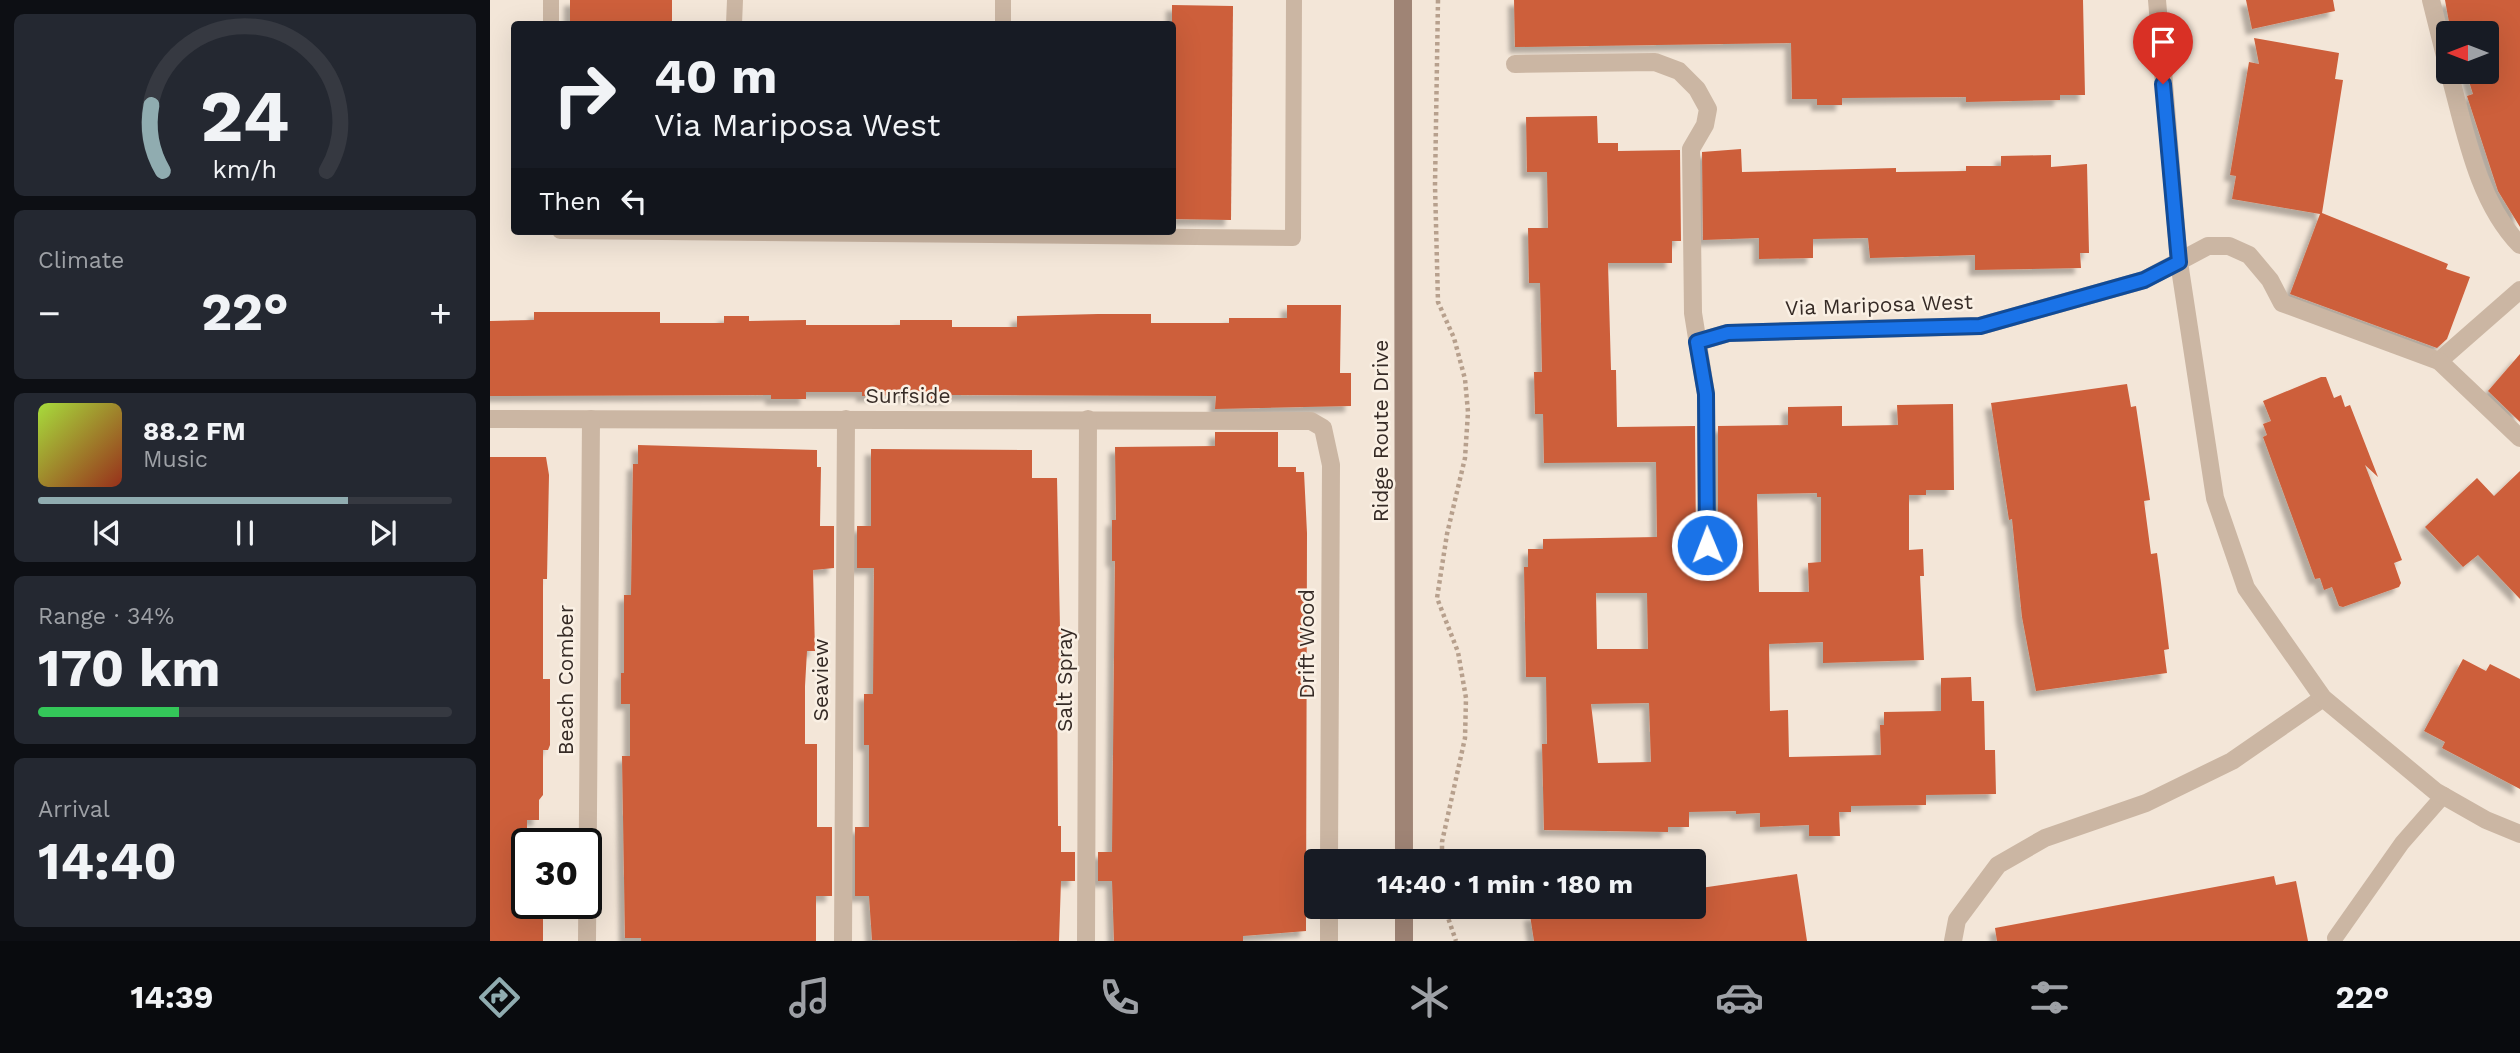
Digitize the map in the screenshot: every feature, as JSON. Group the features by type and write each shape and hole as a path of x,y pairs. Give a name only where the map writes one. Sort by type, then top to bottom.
{"main road":[{"name":"Ridge Route Drive","path":"1403,0 1404,849"},
{"path":"1404,919 1405,941"}],"street":[{"path":"2157,0 2179,262 2215,498 2246,589 2323,698 2444,795 2486,820 2520,834"},
{"path":"2431,0 2436,21"},
{"path":"1515,64 1655,62 1679,71 1697,89 1708,109 1705,125 1691,149 1697,342 1706,394 1707,545"},
{"path":"2453,84 2474,161 2502,226 2520,245"},
{"name":"Via Mariposa West","path":"1697,342 1728,333 1980,326 2144,280 2208,246 2229,246 2249,256 2270,280 2282,303 2440,361"},
{"path":"2520,290 2440,361 2520,438"},
{"name":"Surfside","path":"490,419 1296,418 1311,421 1323,428"},
{"name":"Beach Comber","path":"587,941 591,419"},
{"name":"Seaview","path":"843,941 846,419"},
{"name":"Salt Spray","path":"1086,941 1088,419"},
{"name":"Drift Wood","path":"1323,428 1331,465 1329,849"},
{"path":"1953,941 1957,920 1998,865 2045,838 2146,803 2232,761 2323,698"},
{"path":"1329,919 1329,941"}],"lane":[{"path":"551,0 551,21"},
{"path":"734,0 734,21"},
{"path":"1003,0 1003,21"},
{"path":"1075,235 1293,238 1294,0"},
{"path":"2335,938 2402,843 2444,795"}],"path":[{"path":"1438,0 1435,185 1438,302 1454,338 1465,379 1468,412 1465,458 1447,534 1437,598 1458,652 1466,698 1465,738 1442,849"},
{"path":"1448,919 1456,941"}],"building":[{"path":"570,0 672,0 672,21 570,21"},
{"path":"1514,0 2083,0 2085,95 2060,95 2060,100 1966,102 1966,97 1842,98 1842,105 1817,105 1817,99 1792,99 1791,43 1515,47"},
{"path":"2246,0 2333,0 2335,11 2252,29"},
{"path":"2445,0 2520,0 2520,227 2498,191 2467,96 2473,94 2470,84 2499,84 2499,21 2449,21"},
{"path":"1172,5 1233,6 1231,220 1176,219 1176,21 1172,21"},
{"path":"2254,38 2339,53 2335,79 2343,80 2322,213 2448,264 2446,269 2470,277 2447,339 2437,348 2290,294 2320,214 2232,199 2236,176 2230,175 2249,62 2259,64"},
{"path":"1597,116 1598,143 1618,143 1618,151 1680,150 1681,241 1672,241 1672,263 1608,263 1611,370 1616,370 1617,427 1695,426 1696,545 1701,554 1712,555 1718,545 1718,426 1788,425 1788,407 1842,406 1842,426 1898,425 1897,405 1953,404 1954,490 1926,490 1926,495 1909,495 1909,550 1923,549 1924,576 1920,576 1924,660 1823,663 1823,642 1769,644 1770,711 1788,710 1789,757 1881,755 1880,725 1884,725 1884,712 1941,711 1941,678 1971,677 1972,701 1984,701 1985,750 1995,750 1996,794 1926,795 1926,805 1851,806 1851,812 1839,812 1840,836 1809,836 1809,825 1760,827 1760,813 1736,814 1736,811 1689,812 1689,827 1668,827 1668,832 1544,830 1542,744 1547,744 1546,677 1526,677 1524,567 1528,567 1528,549 1543,549 1543,539 1657,537 1656,462 1544,463 1543,414 1535,414 1534,372 1542,372 1540,283 1529,283 1528,228 1548,228 1547,172 1527,172 1526,117","holes":["1817,493 1817,497 1821,497 1821,562 1808,563 1809,592 1759,592 1757,494","1596,593 1647,593 1648,649 1597,649","1649,703 1651,762 1598,763 1591,704"]},
{"path":"1741,149 1742,172 1896,168 1896,172 1966,171 1966,166 2001,166 2001,156 2051,155 2051,167 2087,164 2089,253 2080,253 2081,268 1975,270 1975,255 1870,258 1868,238 1813,239 1813,258 1759,259 1759,238 1703,240 1702,152"},
{"path":"1287,305 1341,305 1340,373 1351,373 1351,406 1215,409 1216,396 952,395 952,399 917,399 900,395 862,396 862,392 806,392 806,399 771,399 771,395 490,396 490,321 534,320 534,312 660,312 660,323 724,323 724,316 749,316 749,321 806,320 806,325 900,325 900,320 952,320 952,327 1017,327 1017,316 1098,314 1151,314 1151,323 1229,323 1229,318 1287,318"},
{"path":"2520,354 2520,422 2488,391"},
{"path":"2326,377 2334,398 2341,395 2345,407 2350,405 2378,477 2365,465 2402,560 2394,563 2401,583 2399,587 2343,607 2339,606 2332,587 2324,590 2320,578 2315,579 2263,437 2267,435 2263,424 2271,421 2263,401"},
{"path":"2127,384 2131,407 2136,406 2150,500 2144,501 2151,554 2157,553 2169,649 2164,650 2167,673 2036,691 2022,617 2012,519 2009,520 1991,403"},
{"path":"1215,432 1278,432 1278,467 1296,467 1296,472 1304,472 1307,533 1306,849 1304,849 1306,931 1243,936 1243,941 1114,941 1112,881 1098,881 1098,852 1112,852 1115,561 1112,561 1112,520 1116,520 1115,447 1215,446"},
{"path":"638,445 817,450 817,467 821,467 820,526 834,526 834,568 813,570 815,651 807,651 805,686 805,744 817,744 817,827 832,827 832,896 816,896 816,941 641,941 641,938 625,938 622,756 630,756 630,704 621,704 621,673 624,673 624,595 631,595 633,464 638,464"},
{"path":"871,449 1032,450 1032,478 1057,478 1060,629 1064,629 1064,673 1057,673 1058,826 1061,826 1061,852 1075,852 1075,881 1061,881 1059,941 872,940 869,896 855,896 855,827 869,827 869,745 864,745 864,694 873,694 874,568 857,568 857,526 871,526"},
{"path":"490,457 546,457 549,475 547,579 543,579 543,679 550,679 550,745 548,750 543,750 543,795 539,800 539,820 527,820 527,828 511,828 511,919 543,919 543,941 490,941"},
{"path":"2520,471 2520,599 2478,555 2463,567 2425,527 2477,478 2494,496"},
{"path":"2463,659 2486,671 2490,664 2520,679 2520,789 2442,748 2445,742 2424,731"},
{"path":"1797,874 1807,941 1534,941 1531,919 1706,919 1706,887"},
{"path":"2274,876 2276,885 2296,881 2308,941 1997,941 1995,928"}],"route":[{"path":"1707,545 1706,394 1697,342 1728,333 1980,326 2144,280 2179,262 2163,84"}]}
